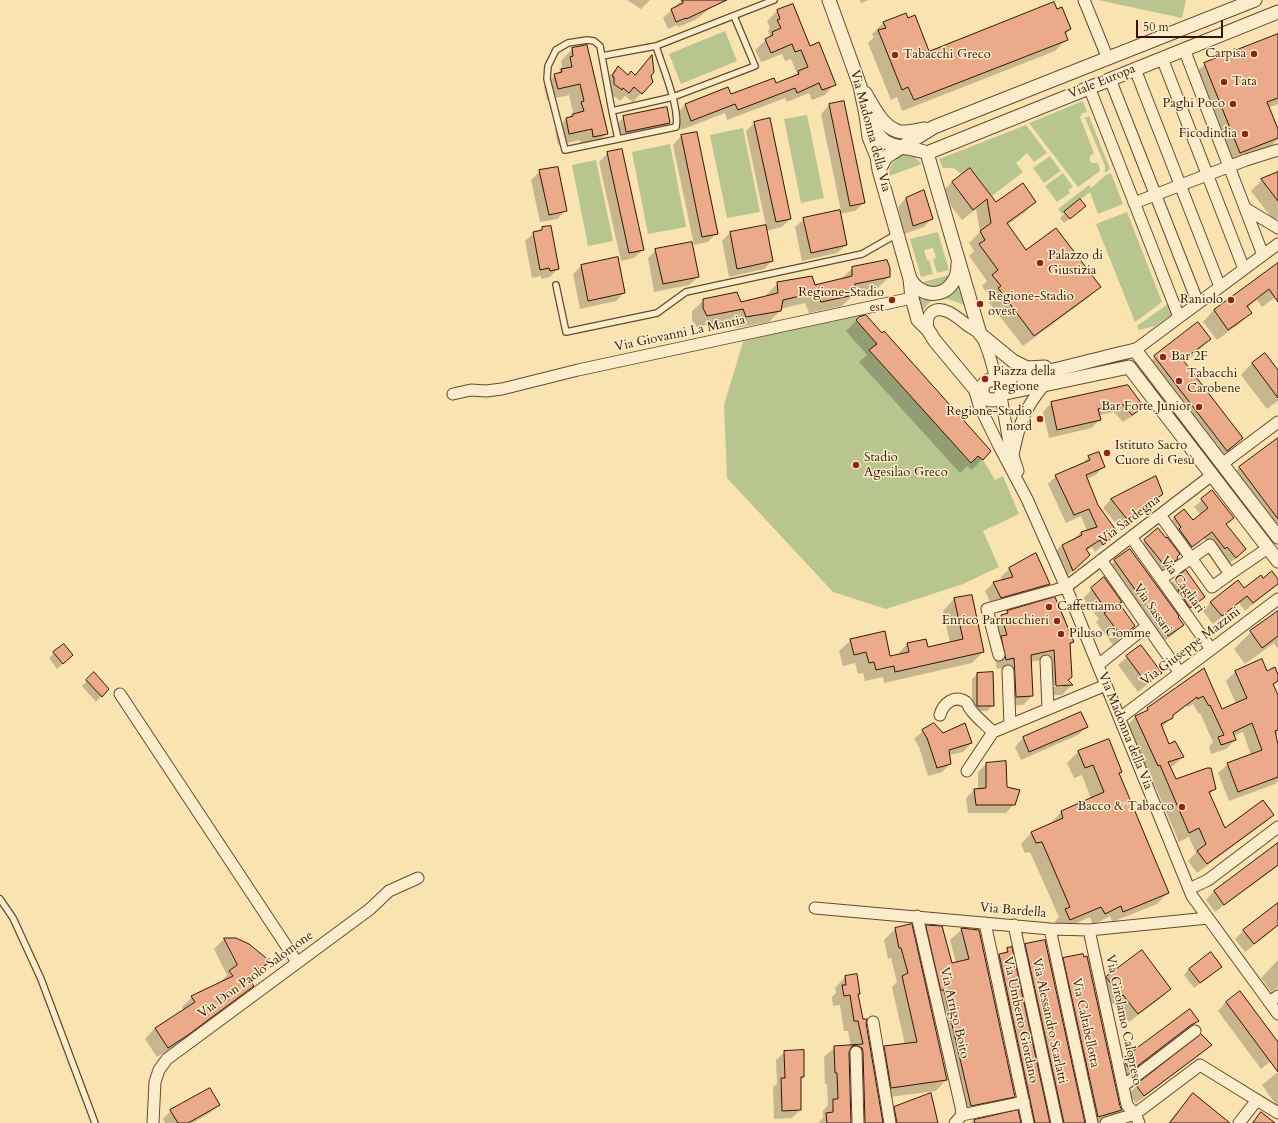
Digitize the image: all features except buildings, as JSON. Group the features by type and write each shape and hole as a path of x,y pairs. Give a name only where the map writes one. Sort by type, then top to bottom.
{"street":[{"name":"Via Madonna della Via","path":"829,0 860,86 869,137 877,157 879,170 898,234 918,320 928,330 935,341 980,395"},
{"path":"1084,0 1108,59"},
{"name":"Viale Europa","path":"934,127 1255,0"},
{"name":"Viale Europa","path":"927,153 1278,12"},
{"path":"1184,49 1263,255"},
{"path":"1162,58 1244,269"},
{"path":"1135,69 1220,287"},
{"path":"1110,79 1198,303"},
{"path":"860,86 888,126 898,131 909,132 934,127"},
{"path":"1089,87 1179,317"},
{"path":"866,115 875,132 883,141 900,148 918,150 927,153 980,334 991,360 999,388 1009,443 1027,499"},
{"path":"879,170 886,157 934,127"},
{"path":"1134,203 1229,166 1278,150"},
{"path":"1245,208 1278,228"},
{"path":"999,388 1062,367 1135,350 1278,244"},
{"path":"911,288 914,286 921,291 934,293 942,292 954,282 958,262"},
{"name":"Via Giovanni La Mantia","path":"453,394 471,390 486,391 502,389 911,288"},
{"path":"928,330 929,314 934,311 942,310 949,312 980,334 1013,361 1027,368 1062,367"},
{"path":"1135,350 1278,537"},
{"path":"1027,499 980,395 983,385 991,380 999,388 1044,385 1129,367 1278,561"},
{"path":"1013,455 1017,436 1029,404 1044,385"},
{"path":"980,395 993,401 997,399 999,388"},
{"path":"1222,464 1278,422"},
{"name":"Via Sardegna","path":"1066,588 1212,475"},
{"name":"Via Madonna della Via","path":"1027,499 1066,588 1192,896 1274,999 1278,1014"},
{"path":"1160,514 1212,587 1268,548"},
{"name":"Via Cagliari","path":"1131,537 1211,650"},
{"path":"1161,580 1210,545 1230,574"},
{"name":"Via Sassari","path":"1101,560 1180,673"},
{"path":"999,654 987,609 1066,588"},
{"name":"Via Giuseppe Mazzini","path":"1120,718 1278,599"},
{"path":"1098,665 1147,626"},
{"path":"1046,661 1048,709"},
{"path":"1008,671 1010,725"},
{"path":"967,771 993,732 1106,685"},
{"path":"120,694 298,962"},
{"path":"940,715 942,707 950,701 957,699 966,702 971,710 993,732"},
{"path":"1189,889 1208,880 1278,827"},
{"name":"Via Don Paolo Salomone","path":"153,1123 155,1082 159,1070 167,1059 370,909 389,891 418,878"},
{"name":"Via Bardella","path":"815,908 1050,929 1088,930 1208,918"},
{"name":"Via Arrigo Boito","path":"917,916 961,1107 958,1119"},
{"name":"Via Umberto Giordano","path":"985,923 1028,1123"},
{"name":"Via Alessandro Scarlatti","path":"1014,925 1057,1123"},
{"name":"Via Caltabellotta","path":"1050,929 1092,1123"},
{"name":"Via Girolamo Calopreso","path":"1088,930 1127,1105 1137,1118"},
{"path":"874,1022 890,1123"},
{"path":"1123,1086 1195,1031"},
{"path":"856,1052 858,1123"},
{"path":"1106,1123 1137,1118 1200,1065 1278,1113"},
{"path":"1239,1123 1257,1100"},
{"path":"958,1119 1024,1102"}],"lane":[{"path":"602,56 656,46 774,0"},
{"path":"612,111 673,97 755,66 734,16"},
{"path":"618,139 600,46 594,41 587,40 568,43 556,50 548,66 547,79 565,150 676,127 678,121 673,97 656,46"},
{"path":"556,285 566,332 657,312 686,292 862,254 898,234"},
{"path":"0,899 13,918 42,979 95,1123"}],"green space":[{"path":"1098,0 1186,0 1182,18"},
{"path":"725,31 737,61 681,84 669,54"},
{"path":"1083,101 1087,112 1082,113 1080,117 1094,153 1090,156 1090,161 1092,163 1098,163 1100,171 1078,187 1029,123"},
{"path":"807,115 824,198 801,203 784,119"},
{"path":"1089,116 1110,169 1105,173 1105,166 1085,118"},
{"path":"1026,125 1047,153 1034,162 1027,153 1016,163 1023,172 992,196 970,168 961,174 954,168 943,168 939,159"},
{"path":"743,128 760,212 727,218 710,135"},
{"path":"670,144 686,227 648,234 632,152"},
{"path":"904,155 914,157 922,164 889,176 893,163 897,158"},
{"path":"1050,156 1061,171 1044,183 1033,168"},
{"path":"596,160 613,241 588,246 572,165"},
{"path":"1063,173 1073,187 1068,190 1070,193 1057,202 1045,186"},
{"path":"1111,173 1123,204 1098,214 1090,192 1062,214 1058,209 1089,185 1091,188 1106,175"},
{"path":"1127,212 1162,302 1135,322 1096,224"},
{"path":"938,232 949,270 937,273 933,259 936,258 933,248 924,250 933,274 921,277 910,239"},
{"path":"953,274 951,278 936,289 919,283"},
{"path":"961,284 967,306 945,298"},
{"path":"916,296 931,301 921,312"},
{"path":"1168,304 1171,315 1155,326 1139,330 1137,326"},
{"name":"Stadio Agesilao Greco","path":"863,313 872,322 874,340 884,331 991,451 983,460 995,480 1003,476 1019,514 983,531 999,567 963,584 886,609 833,592 727,478 724,405 744,339"}],"place":[{"name":"Carpisa","path":"1254,54"},
{"name":"Tabacchi Greco","path":"895,55"},
{"name":"Tata","path":"1224,82"},
{"name":"Paghi Poco","path":"1233,104"},
{"name":"Ficodindia","path":"1245,134"},
{"name":"Palazzo di Giustizia","path":"1040,263"},
{"name":"Regione-Stadio est","path":"892,300"},
{"name":"Raniolo","path":"1231,300"},
{"name":"Regione-Stadio ovest","path":"980,304"},
{"name":"Bar 2F","path":"1163,357"},
{"name":"Piazza della Regione","path":"985,379"},
{"name":"Tabacchi Carobene","path":"1179,381"},
{"name":"Bar Forte Junior","path":"1199,407"},
{"name":"Regione-Stadio nord","path":"1040,419"},
{"name":"Istituto Sacro Cuore di Gesù","path":"1107,453"},
{"name":"Stadio Agesilao Greco","path":"856,465"},
{"name":"Caffettiamo","path":"1049,607"},
{"name":"Enrico Parrucchieri","path":"1057,621"},
{"name":"Piluso Gomme","path":"1061,634"},
{"name":"Bacco & Tabacco","path":"1182,807"}]}
